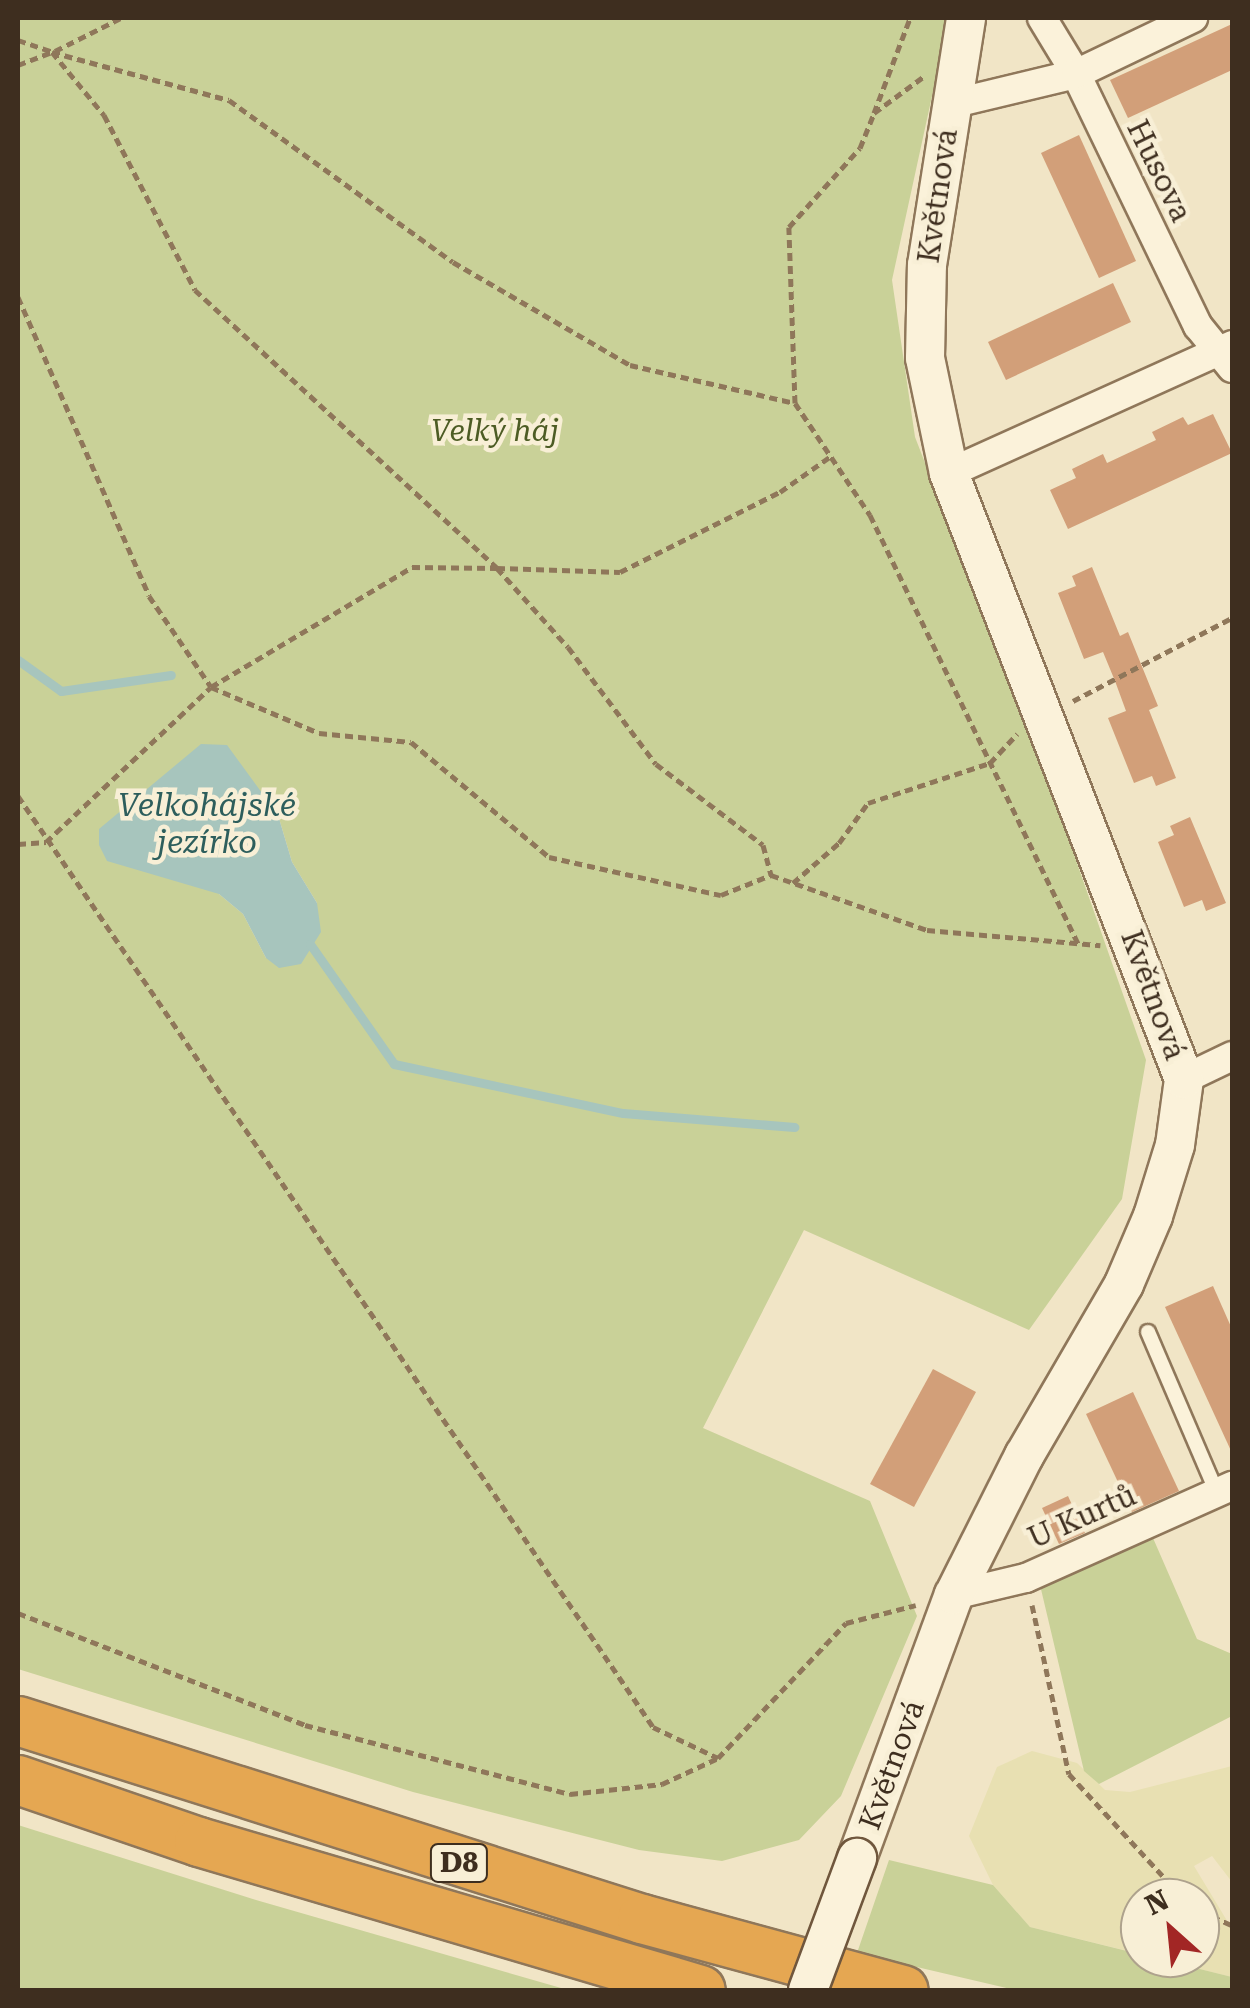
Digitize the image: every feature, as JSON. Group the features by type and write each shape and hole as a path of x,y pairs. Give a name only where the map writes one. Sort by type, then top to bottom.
{"highway":[{"name":"D8","path":"18,1721 642,1919 904,1990"},
{"name":"D8","path":"18,1780 200,1842 701,1990"}],"street":[{"name":"Husova","path":"1042,18 1076,74 1198,326 1228,355"},
{"path":"951,104 1076,74 1192,18"},
{"name":"Květnová","path":"808,1990 954,1595 1024,1456 1124,1284 1174,1146 1184,1078 1136,944 1065,716 949,473 925,358 927,265 963,34"},
{"path":"949,473 1228,355"},
{"path":"1184,1078 1232,1056"},
{"name":"U Kurtů","path":"954,1595 1026,1578 1225,1490"}],"lane":[{"path":"1148,1332 1225,1490"}],"path":[{"path":"18,65 122,18"},
{"path":"910,18 860,148 788,227 795,403 870,515 1078,946"},
{"path":"874,113 963,34"},
{"path":"18,40 228,100 453,262 630,365 795,403"},
{"path":"52,52 104,115 195,290 497,568 568,647 656,764 763,845 771,875"},
{"path":"18,297 149,596 211,688 319,733 411,742 549,857 721,894 771,875 927,930 1078,946 1136,944"},
{"path":"18,844 46,842 211,688 412,567 620,572 780,492 831,456"},
{"path":"793,883 839,843 868,804 990,762 1018,734 1065,716 1232,618"},
{"path":"1064,684 1065,716"},
{"path":"18,796 653,1727 718,1758"},
{"path":"1026,1578 1069,1774 1165,1878"},
{"path":"18,1612 305,1725 570,1794 662,1784 718,1758 846,1623 954,1595"}],"shaded area":[{"path":"1032,1751 1077,1763 1105,1790 1130,1792 1232,1766 1232,1882 1212,1856 1194,1866 1201,1878 1120,1878 1120,1949 1030,1927 993,1885 969,1836 997,1767"},
{"path":"1220,1909 1232,1929 1232,1977 1220,1974"}],"green space":[{"name":"Velký háj","path":"18,18 949,18 892,280 915,437 1051,789 1146,1060 1122,1199 1029,1330 804,1230 703,1428 870,1501 917,1616 841,1796 799,1840 722,1861 639,1850 413,1792 18,1669","holes":["278,815 292,862 317,903 266,958 243,914 219,894"]},
{"path":"1153,1538 1197,1639 1232,1654 1232,1716 1099,1784 1084,1771 1040,1585"},
{"path":"18,1825 256,1900 568,1990 18,1990"},
{"path":"889,1860 993,1885 1030,1927 1120,1949 1120,1978 1220,1978 1220,1974 1232,1977 1232,1990 1015,1990 857,1953"}],"water":[{"name":"Velkohájské jezírko","path":"201,744 227,745 278,815 292,862 317,903 321,932 301,964 279,968 266,958 243,914 219,894 107,861 99,845 99,829"}],"building":[{"path":"1232,24 1232,70 1128,118 1110,80"},
{"path":"1079,135 1136,261 1099,278 1041,153"},
{"path":"1113,283 1131,322 1006,380 988,342"},
{"path":"1213,414 1232,453 1068,529 1050,490 1076,478 1072,469 1103,454 1107,463 1156,440 1152,432 1183,417 1188,425"},
{"path":"1092,567 1120,636 1128,632 1158,706 1149,710 1176,778 1156,786 1152,776 1134,783 1108,718 1126,711 1115,681 1103,652 1084,659 1058,593 1076,586 1072,576"},
{"path":"1190,817 1226,903 1206,911 1202,900 1184,907 1158,842 1174,835 1170,826"},
{"path":"1213,1286 1232,1329 1232,1453 1165,1307"},
{"path":"933,1369 976,1392 914,1507 870,1484"},
{"path":"1133,1392 1179,1491 1132,1512 1086,1414"},
{"path":"1068,1496 1085,1533 1059,1544 1042,1508"}],"waterway":[{"path":"18,660 61,691 171,675"},
{"path":"310,944 394,1064 623,1113 794,1127"}]}
